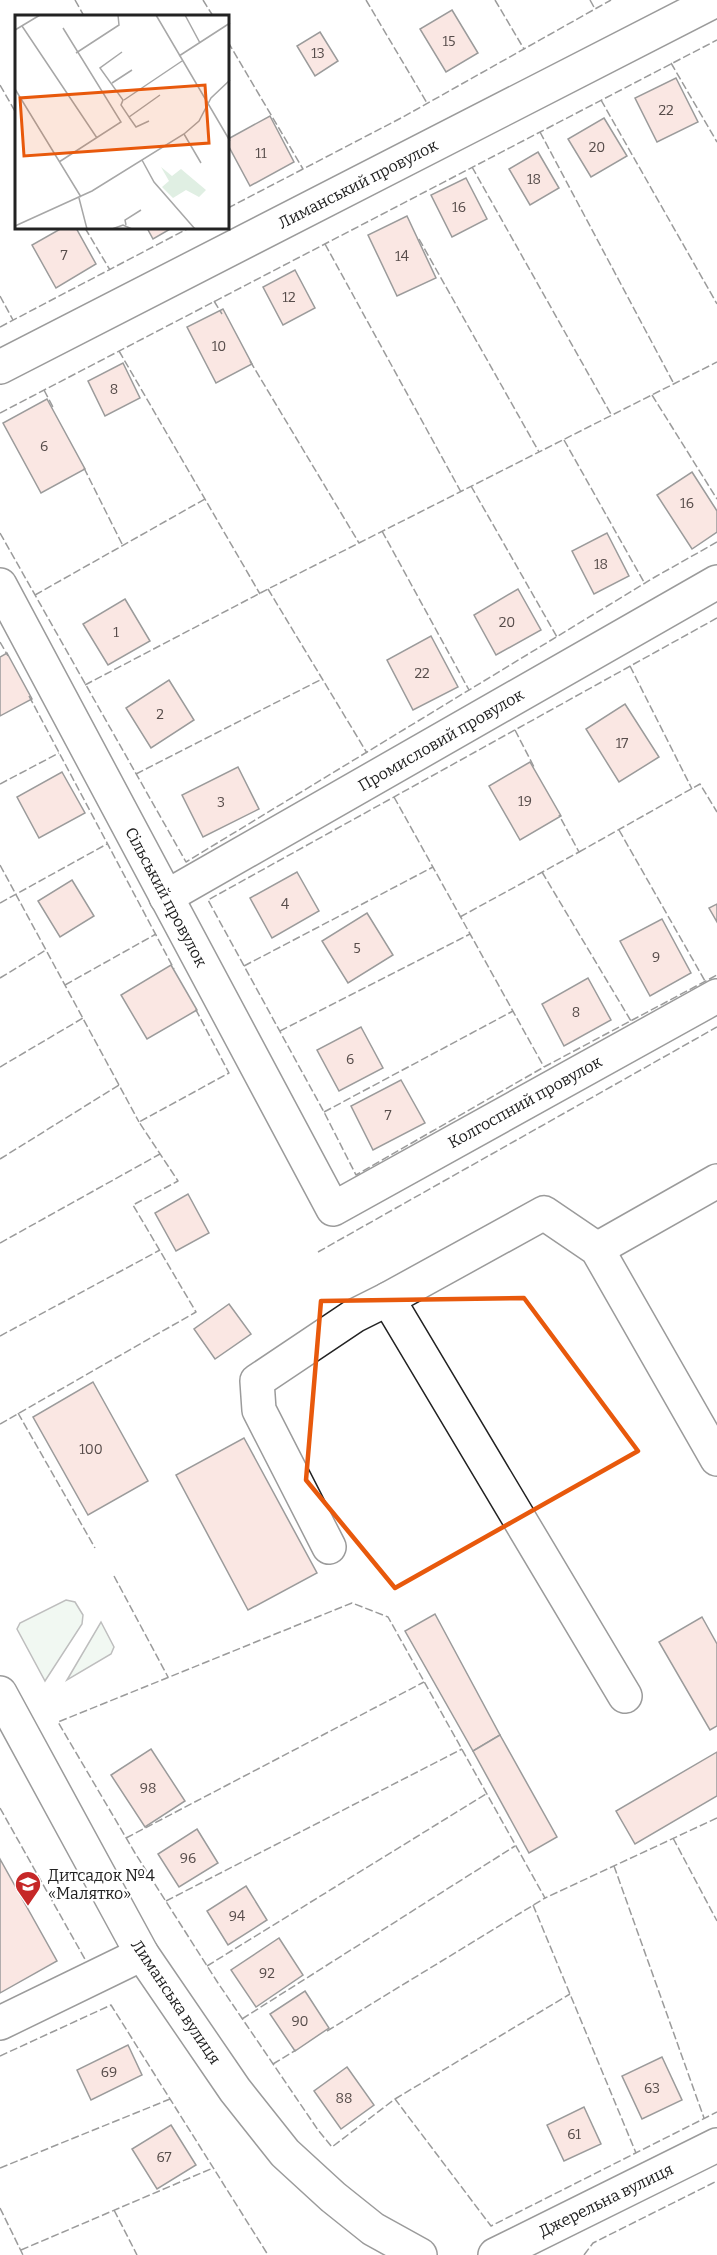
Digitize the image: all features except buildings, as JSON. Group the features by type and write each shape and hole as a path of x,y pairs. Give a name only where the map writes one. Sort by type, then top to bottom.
{"street":[{"name":"Лиманський провулок","path":"0,367 716,0"},
{"name":"Промисловий провулок","path":"166,897 717,582"},
{"name":"Сільський провулок","path":"0,585 333,1209"},
{"name":"Колгоспний провулок","path":"333,1209 717,996"},
{"path":"597,1249 717,1181"},
{"path":"329,1547 259,1410 257,1381 354,1316 544,1213 597,1249 717,1459"},
{"path":"388,1299 625,1696"},
{"name":"Лиманська вулиця","path":"0,1693 141,1954 236,2090 285,2153 333,2197 374,2229 420,2255"},
{"path":"0,2023 141,1954"},
{"name":"Джерельна вулиця","path":"495,2255 717,2145"}],"highlighted area":[{"path":"524,1298 638,1451 395,1588 306,1480 321,1301"}],"green space":[{"path":"66,1600 75,1602 83,1615 82,1624 45,1681 17,1629 20,1623"},
{"path":"101,1622 114,1647 111,1654 67,1680"}],"fence":[{"path":"75,0 83,15"},
{"path":"203,0 212,15"},
{"path":"366,0 427,103"},
{"path":"495,0 524,49"},
{"path":"590,0 595,9"},
{"path":"230,207 403,117 611,0"},
{"path":"0,413 717,40"},
{"path":"230,45 303,169"},
{"path":"671,63 717,142"},
{"path":"0,85 15,111"},
{"path":"601,100 717,304"},
{"path":"540,132 674,384"},
{"path":"472,167 612,416"},
{"path":"86,230 110,270"},
{"path":"0,327 185,230"},
{"path":"419,239 539,452"},
{"path":"325,244 461,492"},
{"path":"0,296 13,320"},
{"path":"214,301 222,314"},
{"path":"119,351 260,594"},
{"path":"250,361 359,543"},
{"path":"85,685 268,589 717,362"},
{"path":"44,390 54,409"},
{"path":"652,395 717,499"},
{"path":"564,440 645,584"},
{"path":"84,468 123,546"},
{"path":"471,486 557,637"},
{"path":"35,595 205,499"},
{"path":"382,531 469,690"},
{"path":"0,533 186,862 655,577 717,542"},
{"path":"268,589 367,753"},
{"path":"717,618 208,900 356,1175 544,1067 717,975"},
{"path":"0,642 8,656"},
{"path":"630,666 692,789"},
{"path":"136,774 322,679"},
{"path":"29,696 174,969"},
{"path":"515,730 534,767"},
{"path":"0,784 59,753"},
{"path":"579,852 700,784 717,812"},
{"path":"394,797 544,1067"},
{"path":"460,917 579,852 559,815"},
{"path":"619,830 705,981"},
{"path":"0,903 107,844"},
{"path":"0,865 139,1122"},
{"path":"244,966 433,867"},
{"path":"542,872 631,1021"},
{"path":"65,985 156,934"},
{"path":"280,1031 470,934"},
{"path":"0,978 46,950"},
{"path":"0,1424 196,1312 133,1205 178,1181 139,1122 229,1073 195,1008"},
{"path":"324,1112 513,1011"},
{"path":"0,1067 83,1018"},
{"path":"318,1252 717,1027"},
{"path":"0,1159 119,1085"},
{"path":"0,1243 160,1154"},
{"path":"0,1336 160,1250"},
{"path":"18,1413 95,1548"},
{"path":"114,1576 168,1677"},
{"path":"717,1818 545,1898 388,1617 352,1603 58,1722 135,1853 218,1983 332,2147 395,2099 491,2226 717,2112"},
{"path":"126,1838 424,1682"},
{"path":"166,1901 462,1749"},
{"path":"207,1966 486,1794"},
{"path":"0,1808 86,1961"},
{"path":"673,1838 717,1921"},
{"path":"242,2019 515,1846"},
{"path":"614,1866 704,2118"},
{"path":"327,2031 545,1898"},
{"path":"533,1905 636,2153"},
{"path":"395,2099 570,1994"},
{"path":"0,2056 111,2005 268,2255"},
{"path":"273,2064 296,2050"},
{"path":"0,2168 170,2099"},
{"path":"21,2250 213,2168"},
{"path":"584,2255 593,2243 717,2181"},
{"path":"0,2208 23,2255"},
{"path":"114,2210 137,2255"}],"place":[{"name":"Дитсадок №4 «Малятко»","path":"28,1907"}]}
